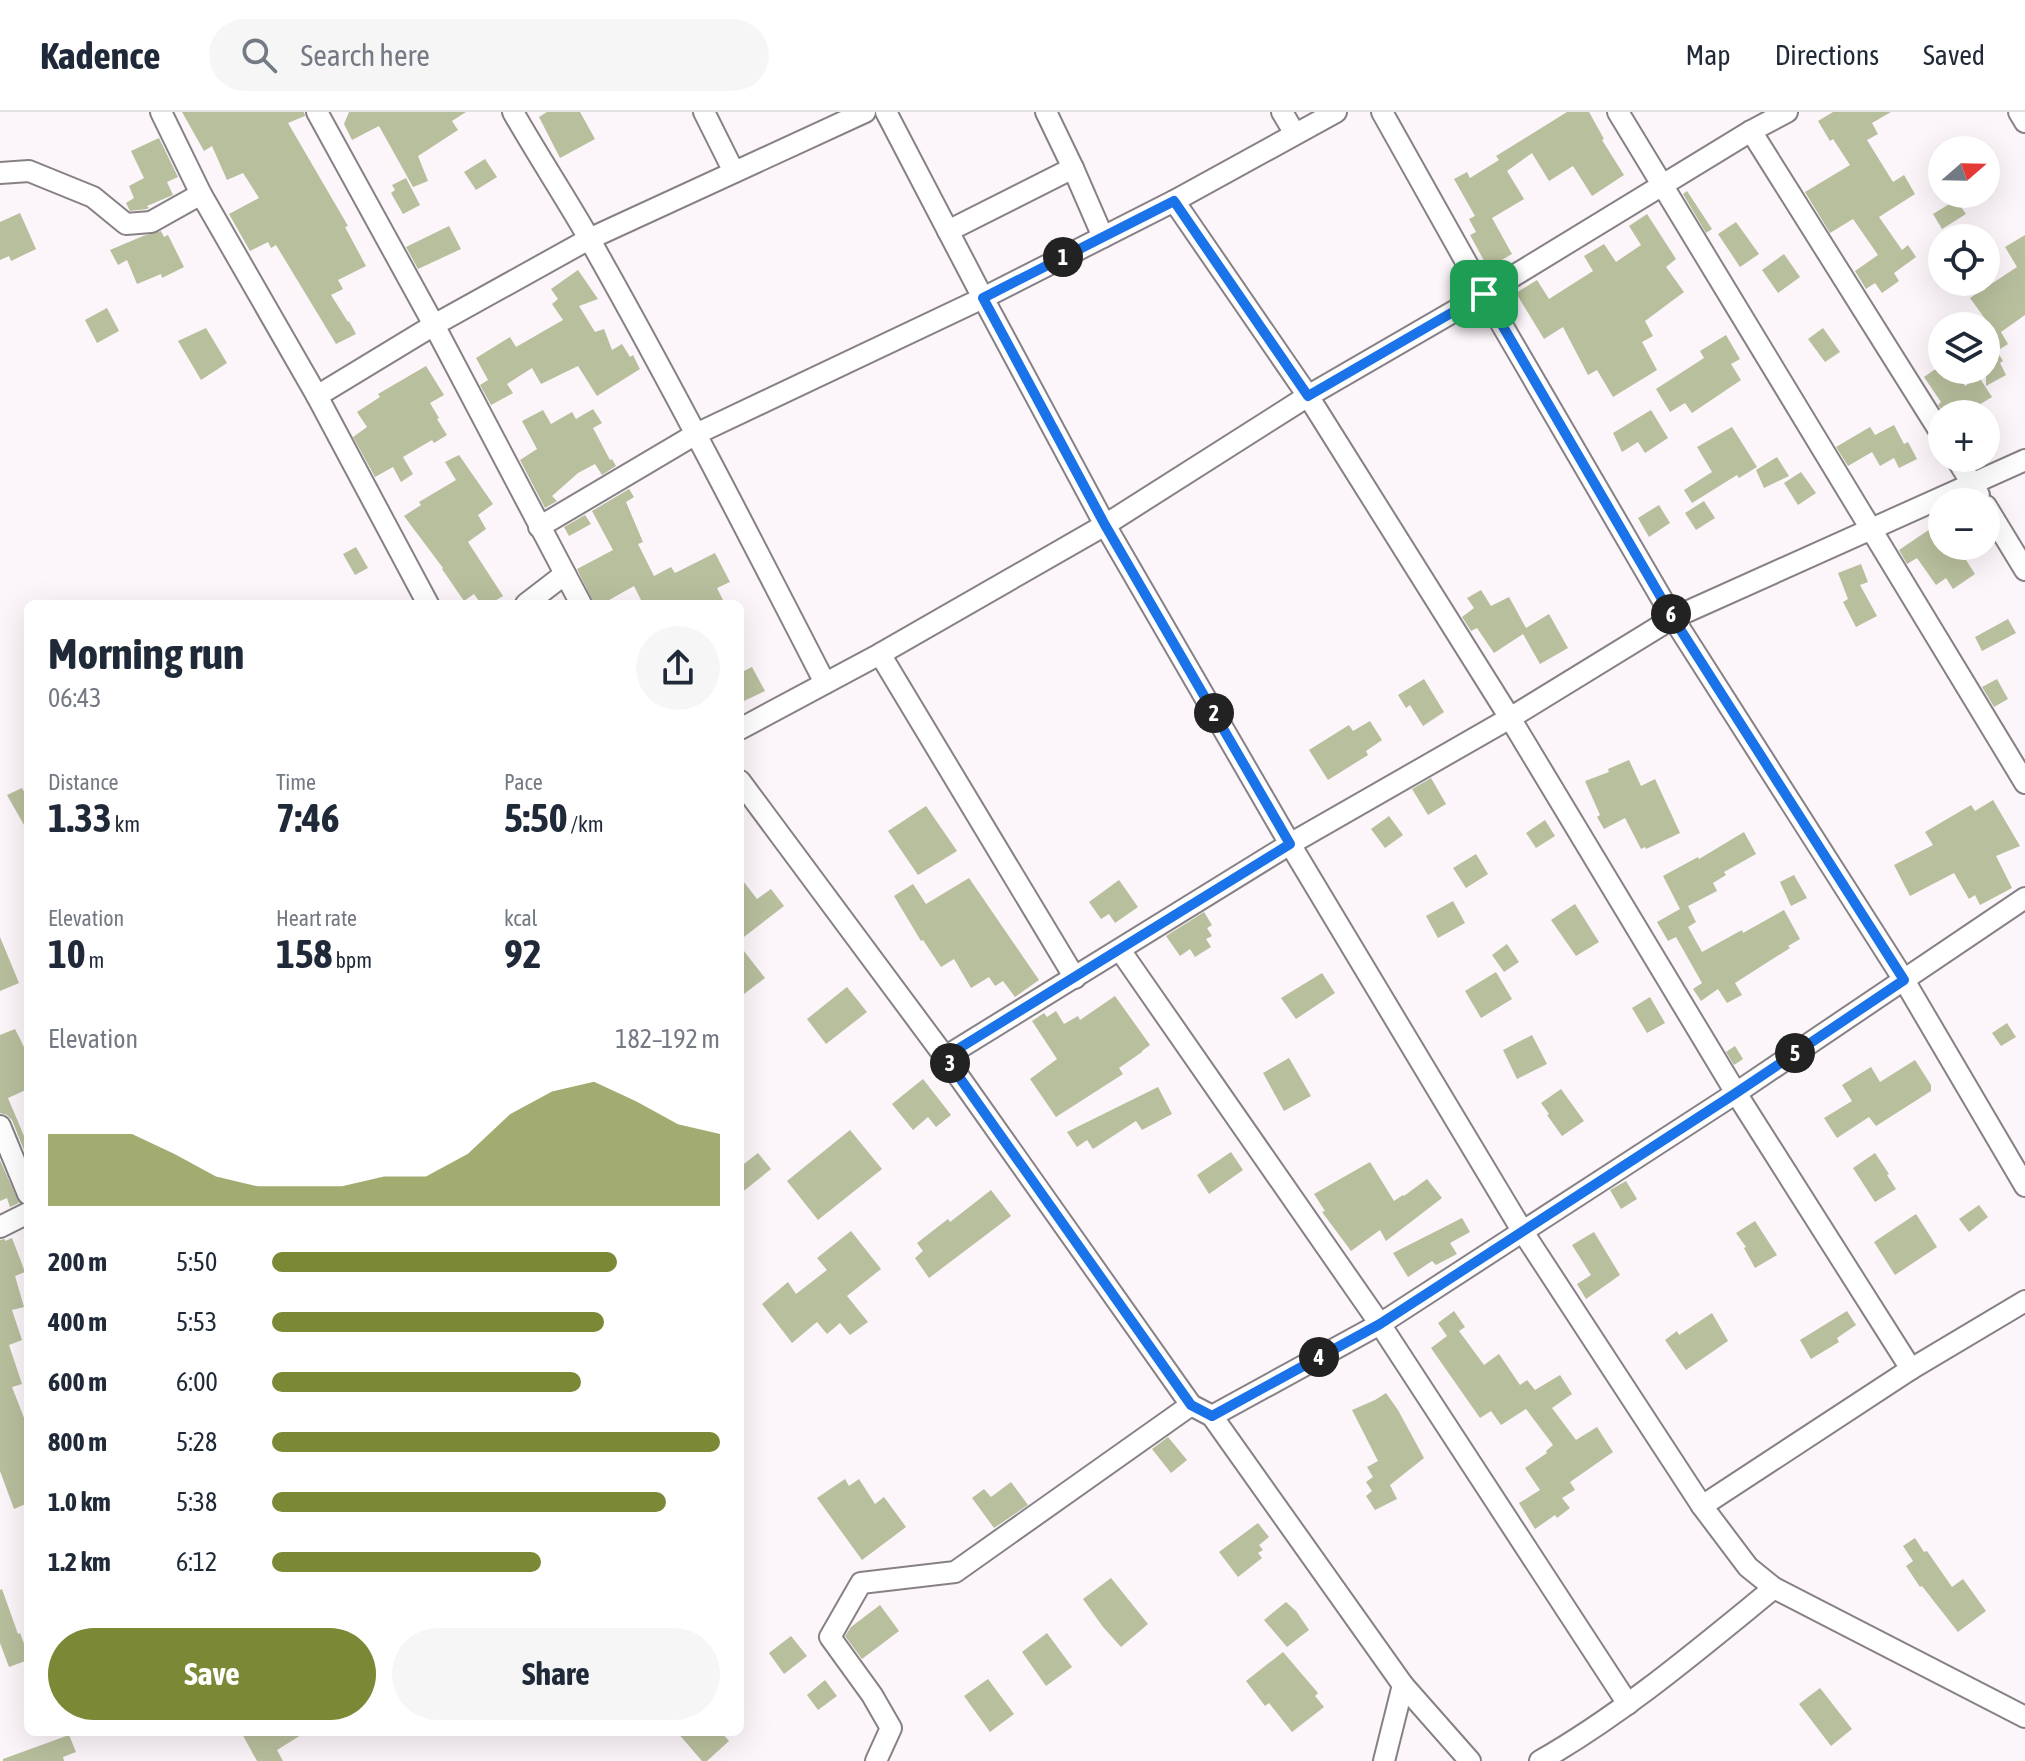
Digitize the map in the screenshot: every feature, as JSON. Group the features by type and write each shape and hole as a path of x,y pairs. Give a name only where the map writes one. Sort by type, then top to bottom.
{"street":[{"path":"161,112 201,194 317,396 426,600"},
{"path":"317,112 579,600"},
{"path":"513,112 589,239 696,434 825,683"},
{"path":"704,112 734,172"},
{"path":"317,396 434,325 589,239 865,112"},
{"path":"886,112 1105,525 1290,844 1523,1232 1702,1506 1748,1567 1774,1588 2025,1717"},
{"path":"1046,112 1103,237"},
{"path":"1282,112 1295,134"},
{"path":"539,527 696,434 983,298 1174,201 1336,112"},
{"path":"1382,112 1673,618 1904,980 2025,1186"},
{"path":"1618,112 2025,783"},
{"path":"2019,112 2025,122"},
{"path":"744,727 880,654 1105,525 1308,396 1484,294 1779,114"},
{"path":"1751,131 1928,413"},
{"path":"948,231 1073,168"},
{"path":"0,173 29,171 93,197 126,224 151,222 201,194"},
{"path":"1174,201 1308,396 1510,718 1736,1093 1911,1369"},
{"path":"1993,488 2025,460"},
{"path":"945,1057 1290,844 1510,718 1673,618 1872,530 1928,514"},
{"path":"2000,529 2025,570"},
{"path":"531,600 565,574"},
{"path":"880,654 1075,978"},
{"path":"744,786 945,1057 1191,1405 1212,1416 1403,1685 1470,1761"},
{"path":"1212,1416 1380,1324 1736,1093 2025,898"},
{"path":"1120,950 1380,1324 1628,1704"},
{"path":"0,1126 24,1184"},
{"path":"0,1227 24,1215"},
{"path":"1702,1506 1911,1369 2025,1301"},
{"path":"876,1761 891,1728 872,1695 830,1637 861,1583 955,1572 1191,1405"},
{"path":"1540,1761 1580,1738 1628,1704 1774,1588"},
{"path":"1384,1761 1403,1685"}],"building":[{"path":"182,112 304,112 305,116 288,123 348,226 345,227 366,266 338,280 343,289 331,295 356,334 336,344 276,245 271,248 268,242 250,251 229,214 259,198 243,173 227,180 212,146 204,151"},
{"path":"349,112 466,112 452,121 458,130 418,156 428,181 413,187 379,126 352,140 344,124"},
{"path":"547,112 580,112 595,139 560,158 539,117"},
{"path":"1567,112 1589,112 1624,175 1592,196 1573,166 1549,181 1532,153 1507,171 1524,199 1492,218 1512,254 1488,268 1470,235 1476,232 1469,219 1475,216 1454,179 1467,172 1470,178 1499,160 1496,156"},
{"path":"1833,112 1891,112 1872,123 1878,134 1867,140 1893,182 1904,175 1915,194 1879,217 1902,250 1908,245 1916,257 1894,273 1899,281 1882,293 1875,283 1866,289 1855,271 1878,255 1853,219 1830,233 1805,192 1850,165 1818,121"},
{"path":"159,138 178,177 167,182 173,195 147,206 147,209 130,211 126,203 134,198 129,186 144,178 131,151"},
{"path":"485,159 497,177 476,190 464,172"},
{"path":"406,178 420,205 403,214 391,193 395,190 392,185"},
{"path":"1687,191 1712,229 1706,233 1683,194"},
{"path":"1943,208 1962,208 1966,214 1950,224 1939,224 1933,214"},
{"path":"20,213 36,249 11,261 9,256 0,260 0,222"},
{"path":"1647,214 1676,259 1666,267 1684,292 1645,321 1653,336 1642,342 1657,370 1613,397 1597,370 1588,375 1563,327 1544,339 1516,293 1537,280 1549,299 1593,271 1584,256 1604,244 1616,262 1641,245 1629,226"},
{"path":"1736,222 1759,254 1740,267 1718,234"},
{"path":"449,226 461,249 418,269 406,247"},
{"path":"161,231 164,237 168,235 184,267 162,278 161,274 137,284 127,260 118,265 110,250"},
{"path":"2025,235 2025,315 2001,332 2008,344 2000,349 2000,312 1980,312 1970,298 2000,296 2000,278 2017,267 2005,247"},
{"path":"1784,254 1800,277 1778,293 1762,270"},
{"path":"578,270 598,299 579,306 595,332 604,329 612,350 622,344 630,357 633,355 640,369 597,396 578,366 541,384 532,368 507,384 513,393 491,405 480,385 488,380 476,358 510,337 516,347 563,320 552,304 558,299 551,289"},
{"path":"107,308 119,331 97,343 85,320"},
{"path":"206,328 227,363 201,380 178,341"},
{"path":"1823,328 1840,352 1825,362 1808,339"},
{"path":"1726,335 1740,359 1731,364 1741,380 1692,413 1685,403 1670,412 1656,389 1704,358 1700,351"},
{"path":"2000,363 2006,375 2000,378"},
{"path":"426,366 444,395 430,403 447,435 403,457 413,474 401,482 393,467 375,477 353,437 367,427 357,412 380,397 378,394"},
{"path":"1929,384 1984,384 1992,397 1987,400 1940,400"},
{"path":"593,409 602,423 593,428 616,466 602,475 595,464 578,473 552,496 557,501 545,508 520,460 537,449 522,421 543,410 551,424 572,412 576,419"},
{"path":"1651,410 1668,438 1645,453 1638,442 1622,452 1613,433"},
{"path":"1894,425 1917,459 1899,468 1894,458 1880,466 1872,452 1848,466 1836,447 1870,427 1875,435"},
{"path":"1732,427 1757,467 1739,478 1737,475 1692,503 1684,490 1712,472 1697,447"},
{"path":"459,455 493,504 478,515 486,529 468,542 503,596 496,600 478,600 474,594 463,600 404,516 421,505 419,502 456,480 445,462"},
{"path":"1777,457 1789,476 1764,488 1756,470"},
{"path":"1801,472 1816,493 1798,505 1784,483"},
{"path":"629,489 634,497 626,502 643,542 638,544 654,576 671,567 675,573 715,553 730,582 717,588 723,600 641,600 634,586 609,600 592,600 577,569 613,550 592,511"},
{"path":"1704,501 1715,518 1696,530 1685,513"},
{"path":"1659,505 1670,523 1649,537 1638,518"},
{"path":"585,515 591,524 569,536 564,527"},
{"path":"1928,530 1928,560 1966,560 1975,574 1953,589 1946,578 1936,585 1917,558 1907,564 1899,550"},
{"path":"356,547 368,568 355,575 343,554"},
{"path":"1861,564 1868,582 1860,585 1877,616 1856,627 1843,602 1848,599 1838,573"},
{"path":"1481,590 1491,606 1509,597 1526,628 1549,614 1568,648 1540,664 1523,634 1494,653 1477,628 1471,631 1462,617 1474,608 1467,598"},
{"path":"2008,619 2016,633 1982,651 1975,637"},
{"path":"752,667 765,691 744,701 744,671"},
{"path":"1424,679 1444,712 1423,726 1410,705 1406,708 1398,695"},
{"path":"1997,679 2008,699 1994,707 1982,687"},
{"path":"1370,721 1382,740 1366,751 1368,755 1328,780 1309,750 1349,725 1353,731"},
{"path":"1629,760 1641,786 1655,779 1680,833 1646,849 1641,849 1625,818 1604,829 1585,781"},
{"path":"1431,778 1446,804 1428,815 1412,789"},
{"path":"22,788 24,791 24,825 7,795"},
{"path":"1993,800 2020,846 1996,856 2012,888 1980,905 1975,895 1969,899 1954,873 1910,896 1894,865 1933,845 1925,832 1971,805 1975,811"},
{"path":"926,806 957,851 918,875 888,831"},
{"path":"1389,816 1403,835 1385,848 1371,829"},
{"path":"1545,820 1555,836 1536,848 1526,833"},
{"path":"1744,832 1756,854 1724,872 1726,875 1713,883 1717,891 1688,906 1696,922 1688,927 1702,952 1784,910 1800,939 1735,983 1742,995 1727,1003 1718,989 1701,1001 1693,989 1702,983 1676,937 1668,941 1657,922 1680,909 1663,876"},
{"path":"1476,854 1488,874 1466,888 1453,868"},
{"path":"1794,875 1807,898 1791,906 1780,882"},
{"path":"969,878 1039,980 1015,997 1003,981 995,986 989,977 971,988 954,959 941,967 894,896 913,884 926,904"},
{"path":"1119,880 1138,907 1115,923 1109,914 1101,919 1089,902"},
{"path":"744,882 757,899 771,889 784,906 744,937"},
{"path":"1453,901 1465,923 1438,938 1426,916"},
{"path":"1575,904 1599,942 1576,956 1551,920"},
{"path":"1204,912 1212,925 1207,928 1212,936 1206,939 1211,947 1195,957 1190,949 1180,956 1166,936"},
{"path":"0,937 19,983 0,991"},
{"path":"1507,944 1519,962 1504,972 1492,955"},
{"path":"744,951 765,978 744,994"},
{"path":"1496,972 1512,999 1481,1018 1465,991"},
{"path":"1322,973 1335,993 1296,1019 1281,998"},
{"path":"847,987 867,1012 826,1044 807,1019"},
{"path":"1115,996 1150,1045 1119,1068 1123,1074 1056,1117 1030,1079 1057,1059 1032,1021 1044,1013 1047,1017 1056,1011 1064,1024 1078,1016 1080,1020"},
{"path":"1650,997 1665,1023 1647,1033 1632,1008"},
{"path":"2007,1023 2016,1037 2001,1046 1992,1033"},
{"path":"15,1029 24,1047 24,1091 8,1098 24,1136 24,1150 12,1120 0,1113 0,1035"},
{"path":"1532,1035 1547,1064 1517,1079 1503,1050"},
{"path":"1735,1046 1743,1059 1734,1065 1726,1052"},
{"path":"1289,1058 1311,1096 1284,1111 1263,1073"},
{"path":"1915,1060 1931,1085 1931,1091 1876,1126 1869,1117 1837,1138 1824,1118 1852,1101 1842,1085 1871,1067 1880,1082"},
{"path":"923,1079 951,1115 936,1127 928,1117 913,1130 892,1104"},
{"path":"1158,1087 1172,1114 1142,1130 1136,1121 1093,1149 1087,1140 1077,1147 1067,1132"},
{"path":"1561,1089 1584,1121 1562,1136 1541,1103"},
{"path":"850,1130 882,1169 818,1220 787,1181"},
{"path":"1231,1152 1243,1170 1209,1194 1197,1175"},
{"path":"758,1153 771,1169 744,1191 744,1164"},
{"path":"1875,1153 1896,1189 1875,1202 1853,1168"},
{"path":"0,1160 19,1203 10,1207 7,1198 0,1201"},
{"path":"1370,1162 1394,1201 1427,1179 1442,1198 1386,1241 1380,1230 1351,1251 1322,1212 1325,1211 1314,1194"},
{"path":"1626,1181 1637,1199 1621,1209 1610,1190"},
{"path":"991,1190 1011,1216 929,1278 915,1258 923,1251 917,1243"},
{"path":"1979,1205 1988,1217 1969,1232 1959,1219"},
{"path":"1916,1214 1937,1247 1895,1275 1874,1242"},
{"path":"1462,1218 1470,1232 1450,1243 1457,1254 1436,1265 1432,1261 1408,1277 1393,1253"},
{"path":"1755,1221 1777,1255 1755,1268 1736,1233"},
{"path":"851,1231 881,1269 847,1296 868,1322 850,1335 840,1323 827,1334 817,1322 792,1343 762,1304 788,1282 796,1294 827,1270 817,1258"},
{"path":"1594,1232 1620,1275 1586,1299 1577,1284 1591,1275 1572,1245"},
{"path":"12,1238 24,1269 24,1272 15,1276 24,1307 12,1310 22,1340 9,1345 22,1384 12,1387 24,1418 24,1505 14,1509 0,1471 0,1240"},
{"path":"1454,1311 1465,1327 1459,1331 1484,1365 1499,1354 1520,1385 1527,1380 1535,1390 1560,1375 1572,1394 1552,1408 1576,1440 1597,1427 1613,1452 1570,1482 1575,1490 1562,1498 1570,1508 1535,1529 1519,1503 1540,1490 1525,1468 1553,1445 1526,1409 1501,1425 1491,1411 1480,1418 1431,1348 1447,1336 1438,1323"},
{"path":"1847,1311 1856,1325 1837,1338 1839,1342 1811,1359 1800,1340"},
{"path":"1712,1313 1728,1341 1686,1370 1665,1340 1677,1331 1679,1335"},
{"path":"1386,1393 1424,1458 1390,1485 1397,1499 1375,1510 1366,1496 1372,1491 1366,1482 1373,1477 1367,1467 1378,1461 1352,1410"},
{"path":"1168,1437 1187,1460 1171,1473 1152,1449"},
{"path":"845,1479 849,1486 859,1479 875,1504 884,1497 906,1527 862,1560 817,1498"},
{"path":"1011,1482 1028,1505 994,1528 972,1498 984,1489 991,1497"},
{"path":"1258,1523 1269,1537 1259,1545 1263,1550 1258,1553 1262,1558 1238,1577 1219,1552"},
{"path":"1915,1538 1952,1587 1963,1579 1986,1611 1958,1632 1906,1566 1913,1561 1903,1546"},
{"path":"1111,1578 1148,1624 1121,1647 1083,1599"},
{"path":"0,1590 24,1644 24,1661 9,1667 0,1643"},
{"path":"1286,1602 1309,1630 1287,1647 1264,1620"},
{"path":"880,1605 899,1631 862,1659 845,1636 851,1627"},
{"path":"1047,1633 1072,1667 1046,1686 1022,1652"},
{"path":"791,1636 807,1656 784,1674 769,1653"},
{"path":"1283,1652 1318,1693 1315,1696 1324,1707 1292,1732 1269,1703 1265,1706 1246,1681"},
{"path":"988,1679 1014,1714 990,1732 964,1696"},
{"path":"825,1680 837,1696 818,1710 807,1695"},
{"path":"1820,1688 1852,1729 1831,1746 1799,1704"},
{"path":"66,1736 69,1736 76,1752 63,1757 64,1761 3,1759"},
{"path":"243,1736 300,1736 277,1750 283,1761 257,1761"},
{"path":"680,1736 725,1736 729,1741 707,1761 702,1761"}],"route":[{"path":"1174,201 1308,396 1484,294 1673,618 1904,980 1380,1324 1212,1416 1191,1405 945,1057 1290,844 1105,525 983,298 1174,201"}]}
